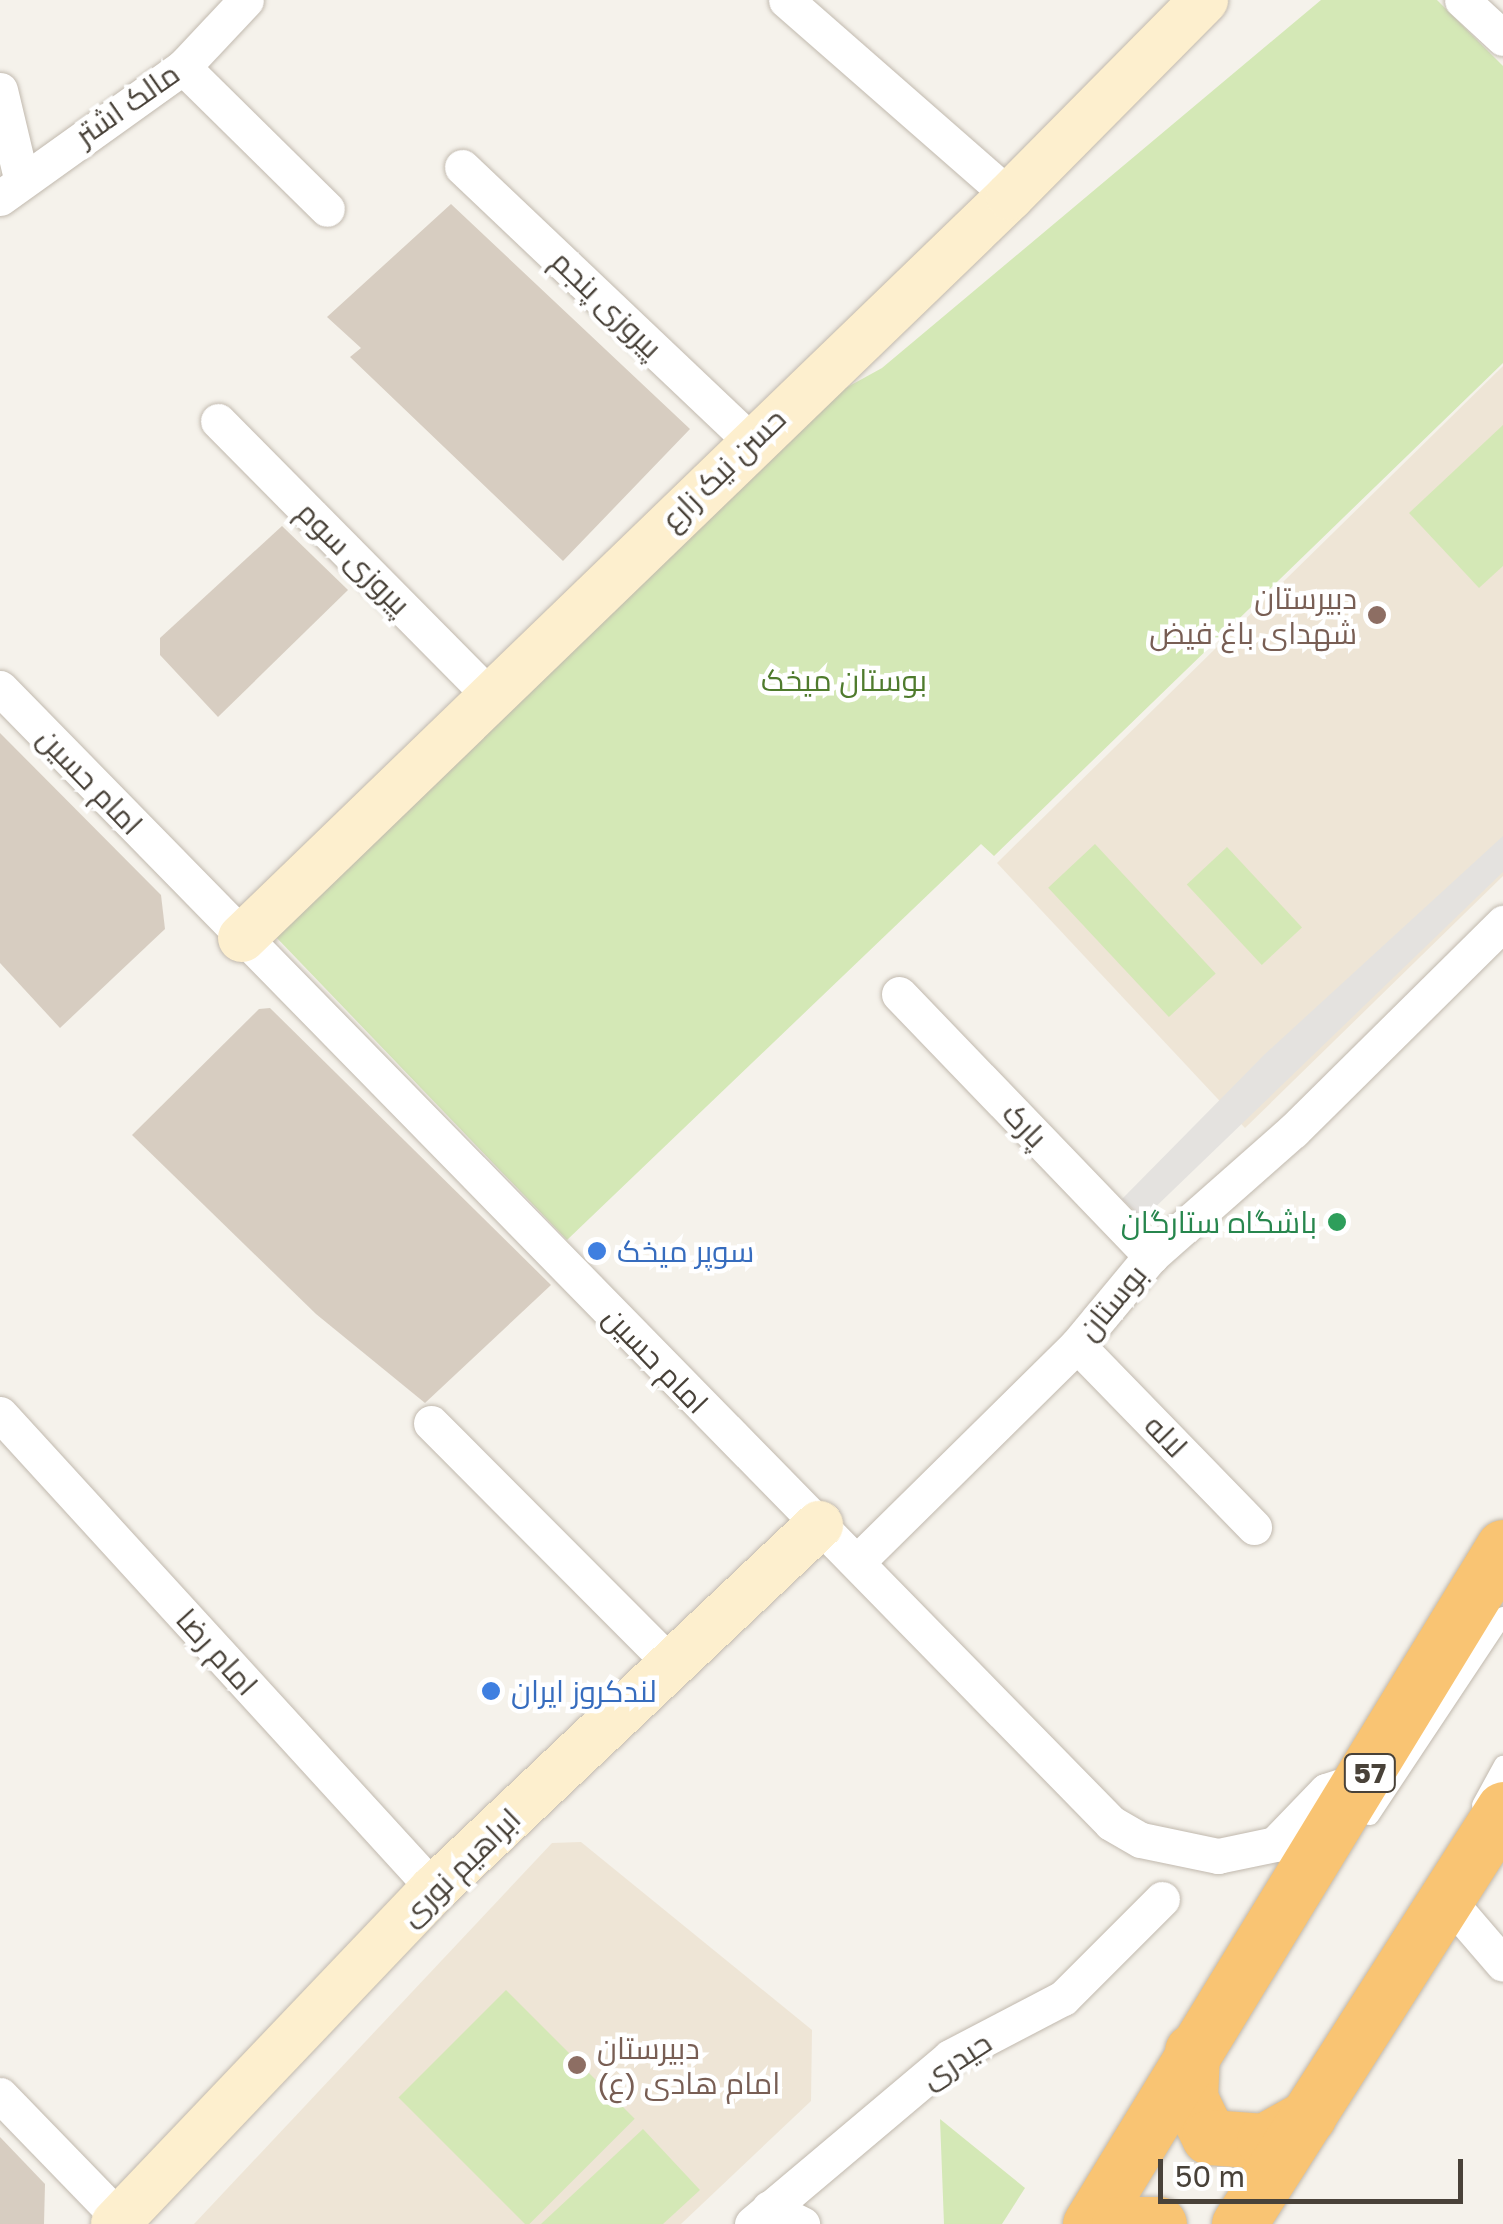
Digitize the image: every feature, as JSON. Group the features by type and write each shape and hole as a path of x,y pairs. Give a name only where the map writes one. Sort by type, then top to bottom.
{"highway":[{"name":"57","path":"1090,2224 1192,2051 1368,1777 1503,1547"},
{"path":"1239,2224 1503,1808"},
{"path":"1192,2051 1190,2098 1209,2138 1264,2141 1309,2116"},
{"path":"1120,2224 1159,2224"}],"street":[{"name":"مالک اشتر","path":"10,188 182,67 246,0"},
{"path":"786,0 1010,196"},
{"name":"حسن نیک زارع","path":"242,938 751,441 1010,196 1204,0"},
{"path":"1462,0 1503,38"},
{"path":"182,67 327,209"},
{"path":"0,90 10,188"},
{"name":"پیروزی پنجم","path":"462,167 751,441"},
{"name":"پیروزی سوم","path":"218,421 490,696"},
{"name":"امام حسین","path":"0,688 1110,1823 1141,1840 1218,1856 1275,1844 1326,1791 1368,1777"},
{"name":"بوستان","path":"857,1562 1077,1345 1151,1256 1293,1131 1503,923"},
{"name":"پارک","path":"900,994 1151,1256"},
{"name":"لاله","path":"1077,1345 1254,1527"},
{"name":"امام رضا","path":"0,1414 434,1890"},
{"path":"431,1423 672,1664"},
{"name":"ابراهیم نوری","path":"117,2221 434,1890 818,1525"},
{"name":"حیدری","path":"760,2216 950,2058 1063,1998 1162,1900"},
{"path":"1448,1900 1503,1964"},
{"path":"0,2094 117,2221"},
{"path":"760,2216 802,2224"}],"lane":[{"path":"1354,1841 1503,1616"},
{"path":"1309,2116 1503,1765"},
{"path":"1230,1994 1319,1888"}],"shaded area":[{"name":"دبیرستان شهدای باغ فیض","path":"1503,366 1503,876 1245,1128 997,863"},
{"path":"1503,836 1503,872 1143,1219 1122,1199 1265,1054"},
{"name":"دبیرستان امام هادی (ع)","path":"581,1842 812,2030 811,2101 681,2224 194,2224 552,1843"}],"green space":[{"name":"بوستان میخک","path":"1321,0 1437,0 1503,66 1503,363 994,856 981,844 567,1240 275,936 822,401 882,368"},
{"path":"1503,425 1503,566 1479,588 1409,513"},
{"path":"1095,844 1216,973 1169,1017 1048,888"},
{"path":"1227,847 1302,927 1262,965 1187,885"},
{"path":"506,1990 635,2119 529,2224 525,2224 399,2097"},
{"path":"940,2119 1025,2188 1002,2224 944,2224"},
{"path":"643,2129 700,2190 663,2224 541,2224"}],"building":[{"path":"451,204 690,429 563,561 350,357 361,348 327,317"},
{"path":"282,526 348,590 218,717 160,655 160,638"},
{"path":"0,733 161,895 165,929 60,1028 0,963"},
{"path":"270,1008 551,1285 425,1403 316,1314 132,1135 259,1009"},
{"path":"0,2137 45,2184 44,2224 0,2224"}],"place":[{"name":"دبیرستان شهدای باغ فیض","path":"1377,615"},
{"name":"باشگاه ستارگان","path":"1337,1222"},
{"name":"سوپر میخک","path":"597,1251"},
{"name":"لندکروز ایران","path":"491,1691"},
{"name":"دبیرستان امام هادی (ع)","path":"577,2065"}]}
